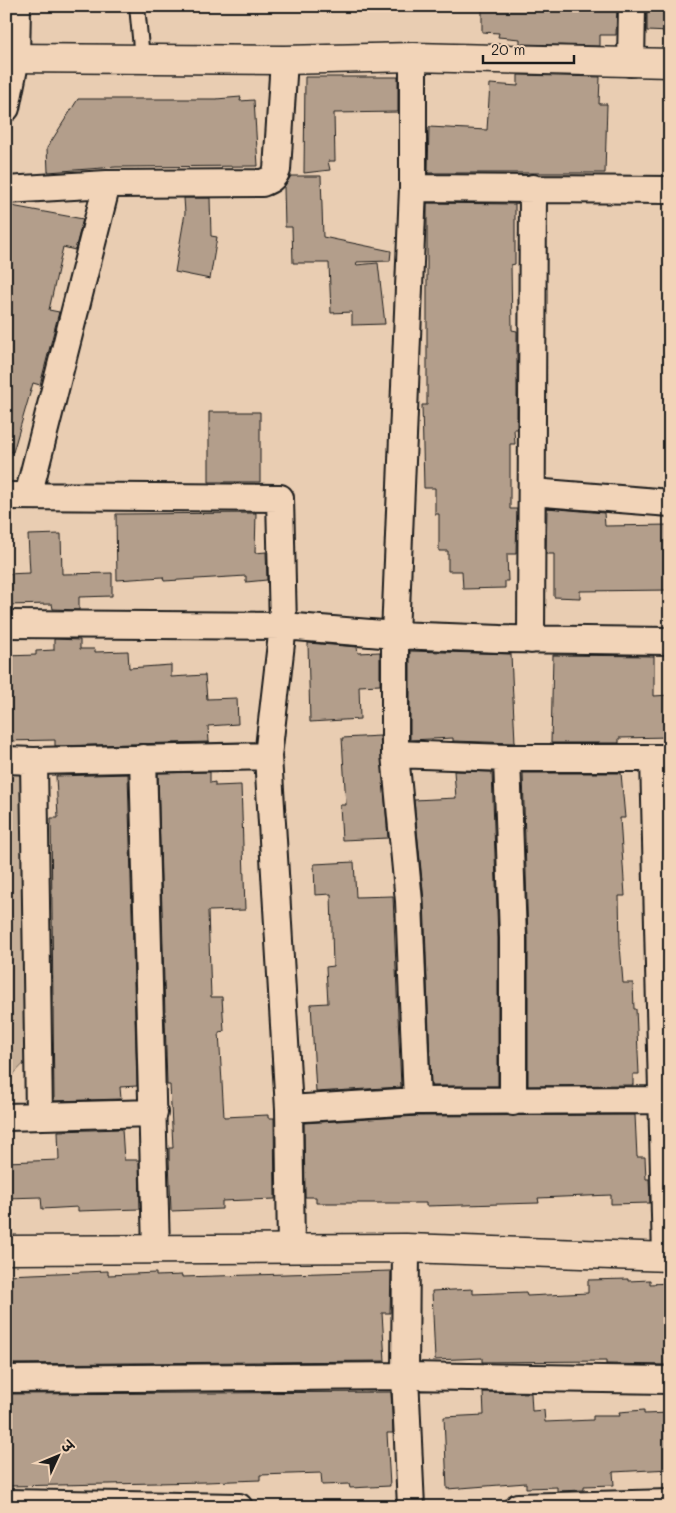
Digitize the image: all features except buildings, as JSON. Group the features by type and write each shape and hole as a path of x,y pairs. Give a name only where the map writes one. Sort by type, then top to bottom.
{"street":[{"path":"6,108 17,6"},
{"path":"631,62 632,6"},
{"path":"11,58 284,60 413,57 670,63"},
{"path":"413,57 413,188 395,635 395,754 409,901 417,1101"},
{"path":"6,190 107,184 262,183 268,181 277,170 284,60"},
{"path":"107,184 17,496 280,498 283,626 268,756 289,1109 291,1249"},
{"path":"413,188 670,190"},
{"path":"531,640 533,188"},
{"path":"532,492 670,503"},
{"path":"6,624 283,626 395,635 531,640 670,641"},
{"path":"6,1250 406,1248 668,1257 662,758 507,758 395,754"},
{"path":"6,760 268,756"},
{"path":"144,758 156,1249"},
{"path":"507,758 513,938 513,1102"},
{"path":"34,761 39,1115"},
{"path":"289,1109 417,1101 665,1100"},
{"path":"6,1117 154,1113"},
{"path":"406,1248 405,1376 410,1507"},
{"path":"6,1380 405,1376 670,1380"},
{"path":"6,1503 239,1507"},
{"path":"518,1507 670,1503"}],"lane":[{"path":"137,6 142,58"}],"shaded area":[{"path":"6,770 23,771 31,1056 6,1082"}]}
